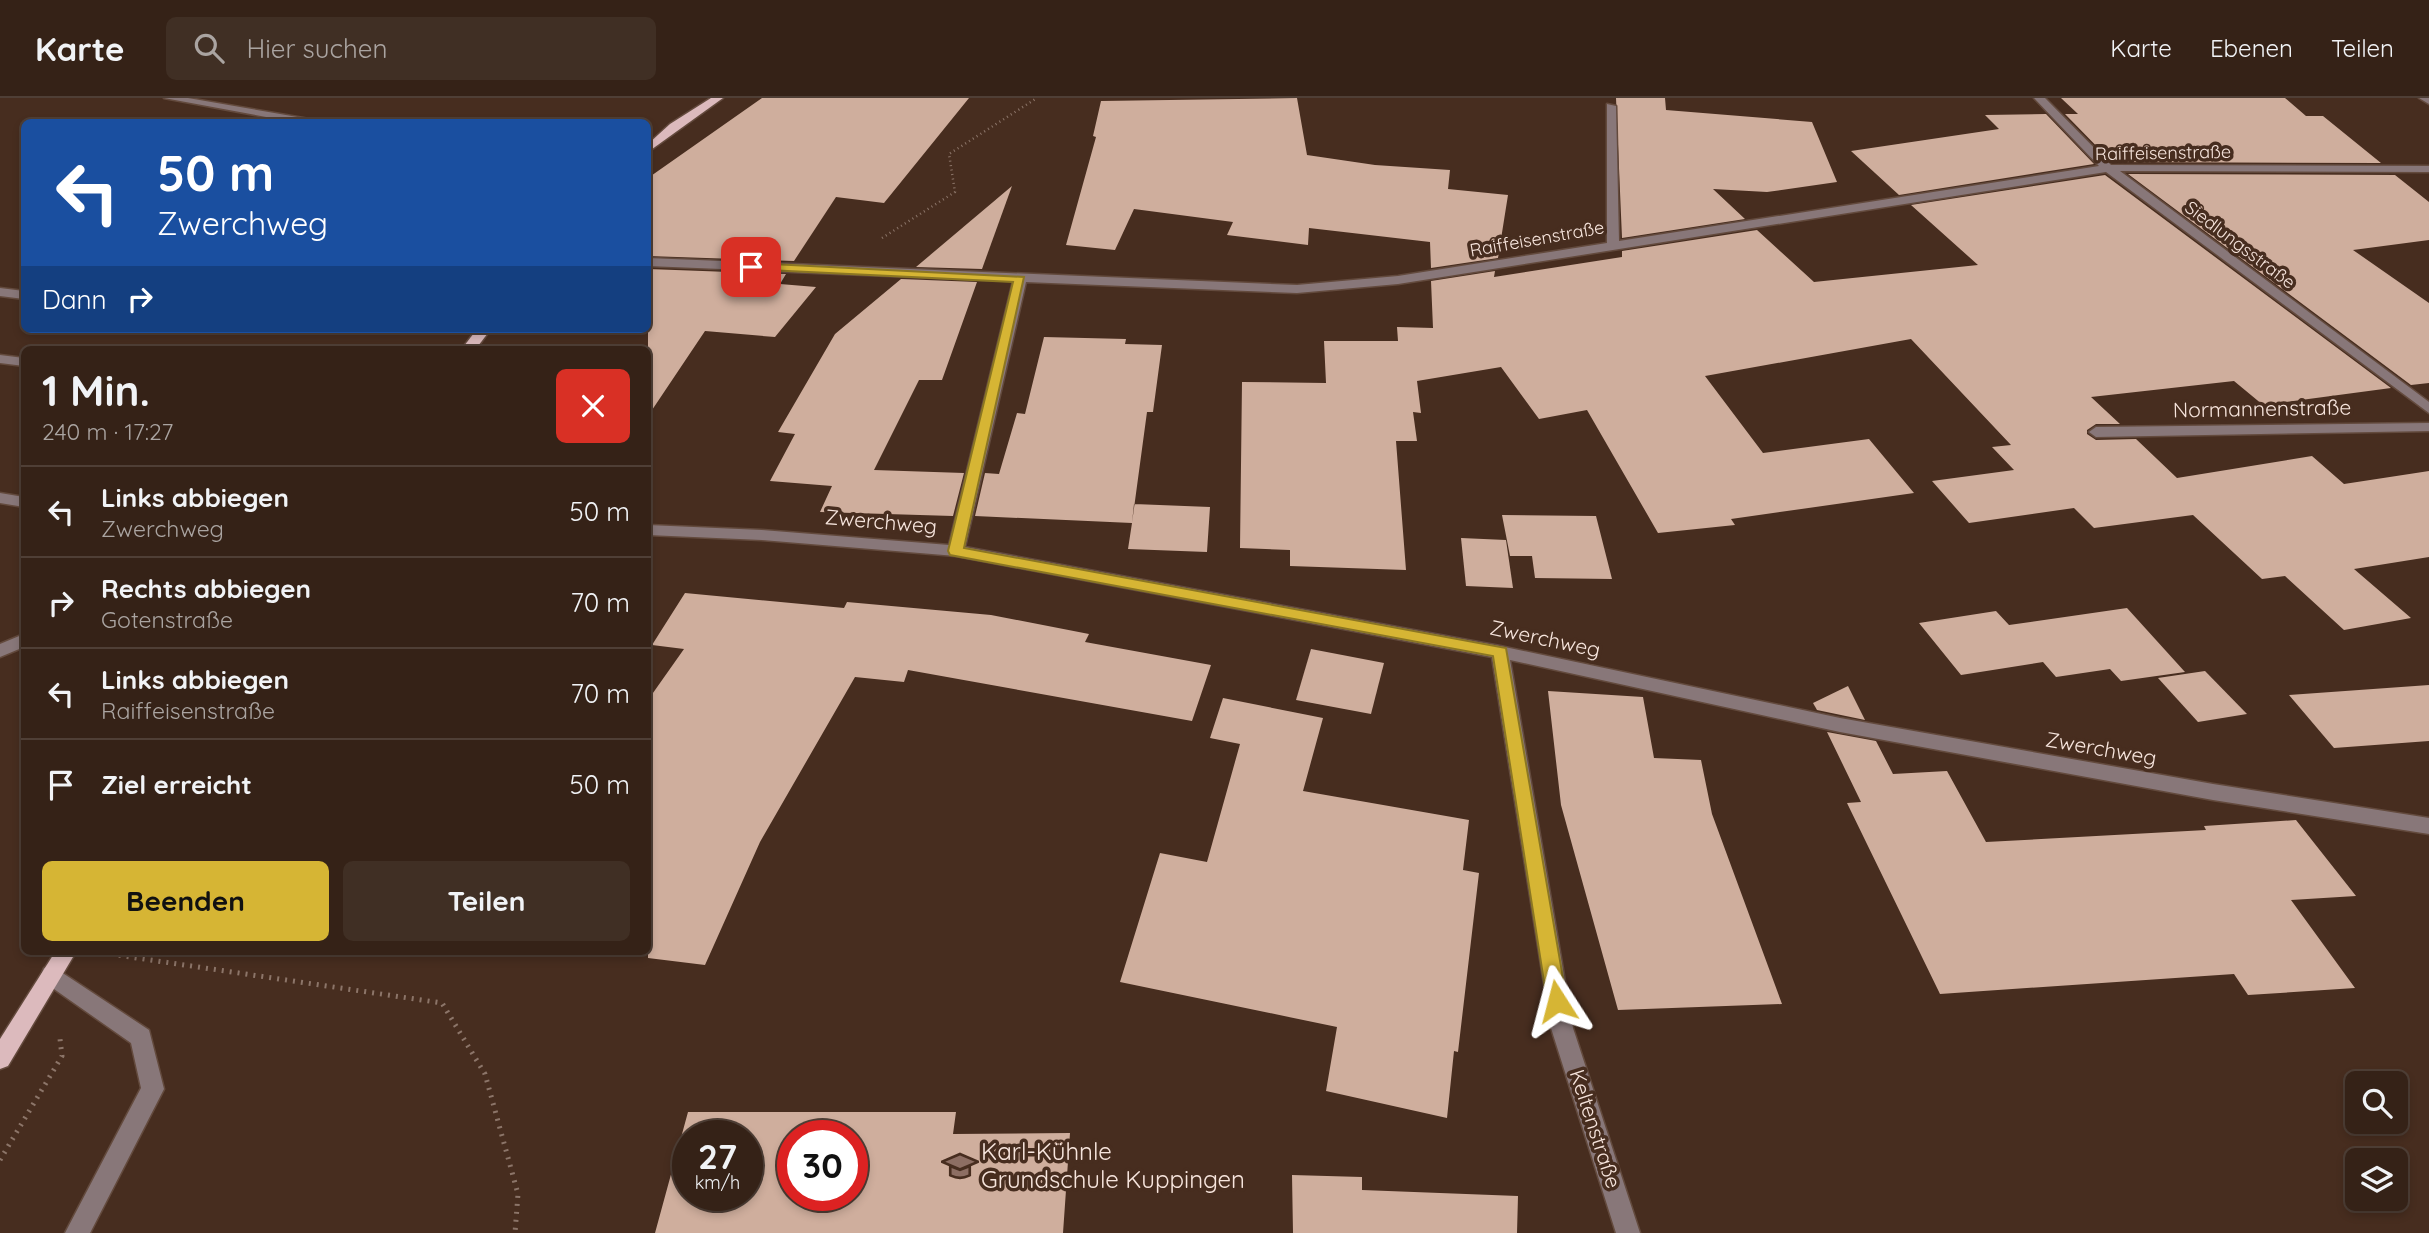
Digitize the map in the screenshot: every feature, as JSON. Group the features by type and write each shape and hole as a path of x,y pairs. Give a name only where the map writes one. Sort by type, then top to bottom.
{"main road":[{"path":"651,146 674,126 718,98"},
{"path":"0,1059 64,955"}],"street":[{"path":"169,98 292,119"},
{"name":"Siedlungsstraße","path":"2039,98 2108,168 2429,409"},
{"path":"2424,98 2429,101"},
{"path":"1611,106 1613,244"},
{"name":"Raiffeisenstraße","path":"651,262 1297,289 1398,280 2108,168 2429,169"},
{"path":"956,551 1020,279"},
{"path":"0,292 21,295"},
{"path":"0,359 21,362"},
{"name":"Normannenstraße","path":"2096,432 2429,427"},
{"path":"0,498 21,502"},
{"name":"Zwerchweg","path":"651,530 762,535 956,551 1500,652 1839,725 2213,792 2429,826"},
{"path":"0,651 21,641"},
{"name":"Keltenstraße","path":"1500,652 1562,1028 1628,1233"},
{"path":"52,975 141,1038 153,1089 77,1233"}],"path":[{"path":"830,271 956,192 948,154 1037,98"},
{"path":"115,955 442,1003 485,1074 518,1194 514,1233"}],"building":[{"path":"762,98 969,98 884,203 836,197 794,261 651,256 651,176"},
{"path":"1297,98 1307,155 1375,165 1450,170 1448,189 1508,195 1498,258 1431,268 1430,242 1309,228 1308,245 1227,235 1233,222 1134,209 1115,250 1066,245 1096,137 1093,136 1101,101"},
{"path":"1616,98 1665,98 1666,110 1812,122 1837,182 1767,192 1713,189 1745,219 1622,238"},
{"path":"2061,98 2285,98 2306,116 2323,116 2381,163 2112,162 2065,114 2078,114"},
{"path":"2046,114 2094,164 1899,195 1851,151 1999,129 1985,115"},
{"path":"2128,174 2395,175 2429,202 2429,240 2353,250 2429,303 2429,383 2411,385"},
{"path":"2105,175 2391,388 2263,405 2234,381 2091,397 2120,424 2096,424 2087,430 2087,434 2096,440 2136,439 2177,478 2312,456 2344,484 2429,471 2429,557 2354,569 2411,618 2344,630 2285,576 2262,579 2193,515 2094,528 2074,508 1969,523 1932,481 2014,470 1992,447 2011,445 1911,339 1705,376 1763,453 1869,439 1914,493 1731,519 1735,525 1658,533 1587,410 1539,419 1501,367 1417,381 1421,413 1413,412 1417,441 1396,441 1406,570 1290,566 1290,550 1240,548 1242,382 1326,383 1324,341 1398,341 1397,327 1433,328 1431,281 1495,271 1494,277 1622,257 1622,251 1757,230 1814,282 1978,265 1911,205"},
{"path":"1012,186 982,269 916,267"},
{"path":"651,269 786,274 780,284 816,287 775,337 705,331 651,412 651,346 648,346 648,333 651,333"},
{"path":"901,279 977,282 942,380 919,380 874,470 964,473 953,516 820,512 832,486 770,481 795,434 778,432 835,334"},
{"path":"1044,337 1126,339 1125,344 1162,345 1153,412 1147,412 1135,504 1210,507 1207,552 1128,549 1132,523 975,516 985,473 999,474 1017,413 1025,414"},
{"path":"1502,515 1596,516 1612,579 1535,578 1532,556 1510,556"},
{"path":"1461,538 1506,540 1513,588 1466,586"},
{"path":"685,593 844,608 847,602 991,615 1089,634 1085,642 1211,665 1192,721 908,670 904,682 855,677 760,842 705,965 648,958 648,955 651,955 651,696 684,649 652,645"},
{"path":"2127,608 2185,672 2121,681 2110,669 2056,677 2043,662 1961,675 1919,623 1996,611 2009,625"},
{"path":"1311,649 1384,663 1371,714 1296,700"},
{"path":"2205,671 2247,714 2198,722 2158,678"},
{"path":"2429,685 2429,741 2334,748 2289,695"},
{"path":"1848,686 1865,720 1817,710 1813,703"},
{"path":"1548,691 1643,697 1654,758 1701,760 1712,814 1782,1004 1618,1010 1561,805"},
{"path":"1223,698 1323,718 1303,791 1469,820 1463,870 1479,873 1458,1052 1454,1051 1447,1118 1326,1091 1337,1027 1120,982 1160,853 1207,862 1240,744 1210,738"},
{"path":"1827,732 1876,741 1893,774 1947,771 1986,842 2206,830 2204,826 2296,820 2356,896 2291,900 2355,988 2248,995 2234,974 1940,994 1847,803 1861,802"},
{"name":"Karl-Kühnle Grundschule Kuppingen","path":"688,1112 956,1112 953,1134 1070,1133 1063,1233 655,1233 672,1171 672,1211 763,1211 763,1120 686,1120"},
{"path":"1292,1175 1362,1177 1362,1190 1518,1196 1517,1233 1293,1233"}],"place":[{"name":"Karl-Kühnle Grundschule Kuppingen","path":"960,1166"}],"route":[{"path":"751,267 1020,279 956,551 1500,652 1557,1001"}]}
